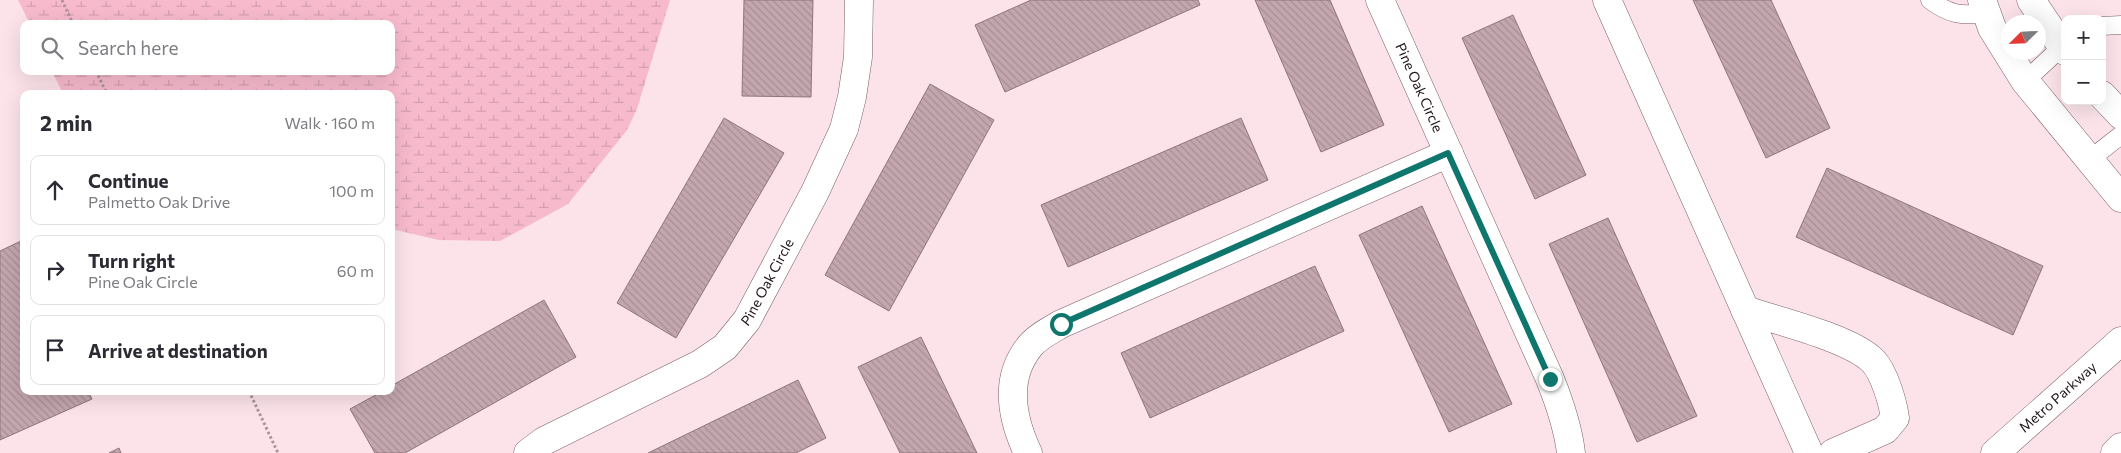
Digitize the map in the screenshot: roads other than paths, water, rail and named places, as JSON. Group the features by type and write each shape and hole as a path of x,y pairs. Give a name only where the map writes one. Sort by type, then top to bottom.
{"street":[{"name":"Pine Oak Circle","path":"528,453 544,441 700,364 725,347 747,320 822,178 844,129 852,97 858,57 859,0"},
{"name":"Pine Oak Circle","path":"1380,0 1550,379 1562,410 1569,435 1571,453"},
{"path":"1607,0 1809,453"},
{"path":"2031,0 2061,44"},
{"path":"1984,7 2007,54 2025,81 2121,198"},
{"path":"2106,99 2121,115"},
{"path":"1028,453 1013,413 1013,393 1021,361 1030,346 1046,333 1061,324 1448,153"},
{"path":"1745,310 1853,346 1874,362 1892,400 1895,418 1885,430 1833,453"},
{"name":"Metro Parkway","path":"1995,453 2121,342"},
{"path":"2115,453 2121,447"}],"lane":[{"path":"1930,0 1943,10 1963,16 1984,7"},
{"path":"2106,26 2121,25"},
{"path":"2025,81 2061,49"},
{"path":"2088,160 2121,135"}]}
